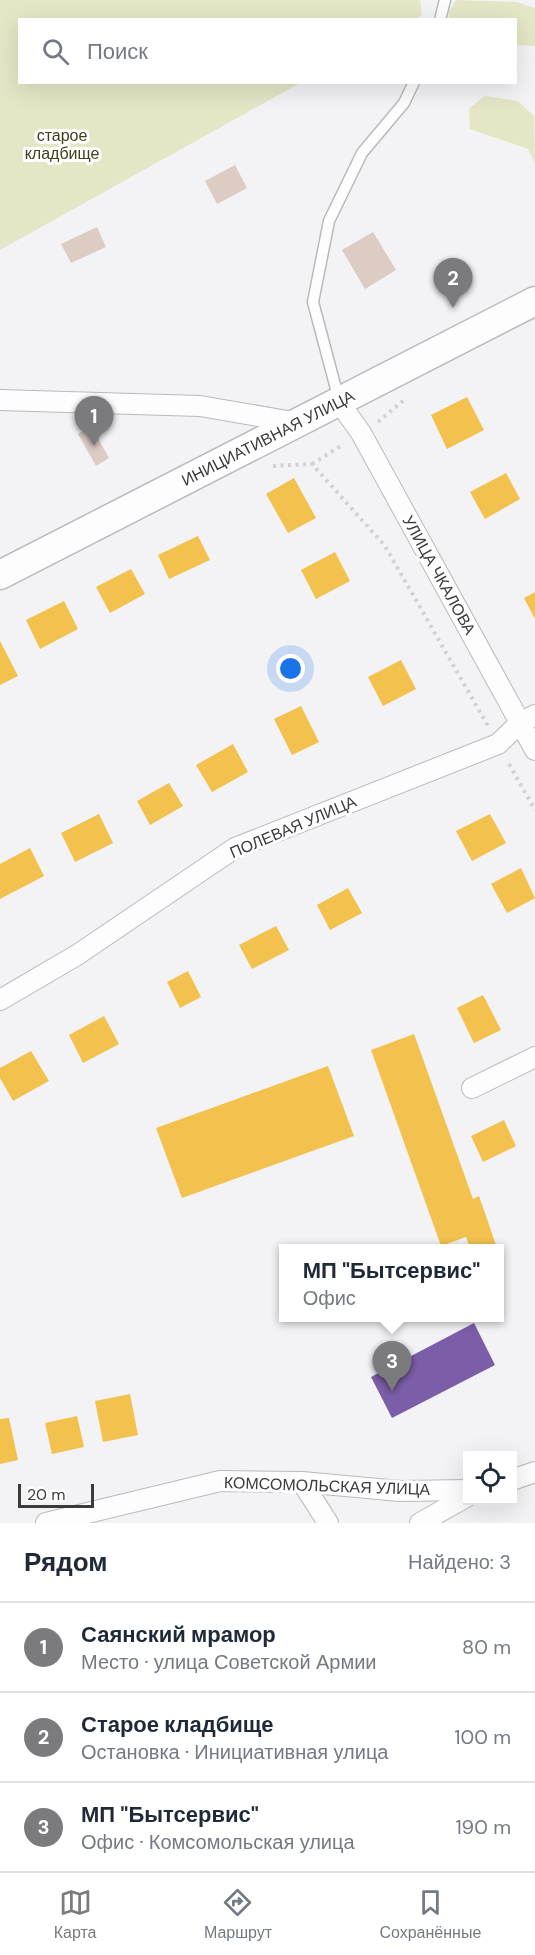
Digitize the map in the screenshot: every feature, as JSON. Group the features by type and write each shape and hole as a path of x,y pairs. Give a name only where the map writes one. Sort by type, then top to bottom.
{"street":[{"name":"ИНИЦИАТИВНАЯ УЛИЦА","path":"0,575 535,301"},
{"path":"0,400 200,406 299,423"},
{"name":"УЛИЦА ЧКАЛОВА","path":"339,402 361,433 528,719 535,750"},
{"name":"ПОЛЕВАЯ УЛИЦА","path":"0,1000 77,955 235,848 498,744 528,719"},
{"path":"472,1088 535,1057"},
{"path":"517,1479 535,1472"},
{"name":"КОМСОМОЛЬСКАЯ УЛИЦА","path":"46,1523 220,1481 302,1482 400,1491 463,1490"},
{"path":"302,1482 328,1523"},
{"path":"420,1523 463,1499"}],"lane":[{"path":"440,18 445,0"},
{"path":"339,402 313,302 329,221 362,153 404,103 413,84"}],"path":[{"path":"271,466 312,464 390,414 406,398"},
{"path":"312,464 385,546 535,810"}],"green space":[{"name":"старое кладбище","path":"0,0 420,0 422,15 417,18 18,18 18,84 298,84 0,250"},
{"path":"456,0 516,2 535,8 535,46 517,45 517,18 449,18 449,12"},
{"path":"484,96 518,101 534,116 535,163 528,149 470,129 469,109"}],"building: Жильё":[{"path":"467,397 484,430 447,449 431,415"},
{"path":"506,473 520,499 485,519 470,492"},
{"path":"294,478 316,518 288,533 266,494"},
{"path":"198,536 210,560 169,579 158,555"},
{"path":"335,552 350,581 316,599 301,570"},
{"path":"131,569 145,594 110,613 96,587"},
{"path":"535,592 535,619 524,598"},
{"path":"64,601 78,629 40,649 26,620"},
{"path":"0,641 18,676 0,685"},
{"path":"401,660 416,689 383,706 368,677"},
{"path":"301,706 319,742 292,755 274,719"},
{"path":"233,744 248,772 212,792 196,765"},
{"path":"169,783 183,806 150,825 137,801"},
{"path":"99,814 113,843 75,862 61,833"},
{"path":"490,814 506,843 472,861 456,831"},
{"path":"30,848 44,876 0,899 0,864"},
{"path":"521,868 535,898 507,913 491,884"},
{"path":"348,888 362,913 330,930 317,905"},
{"path":"276,926 289,950 252,969 239,945"},
{"path":"188,971 201,997 180,1008 167,982"},
{"path":"483,995 501,1030 474,1043 457,1008"},
{"path":"104,1016 119,1044 83,1063 69,1035"},
{"path":"414,1034 473,1199 479,1196 496,1244 469,1244 466,1237 440,1244 371,1050"},
{"path":"31,1051 49,1081 13,1101 0,1078 0,1068"},
{"path":"328,1066 354,1136 182,1198 156,1128"},
{"path":"504,1120 516,1146 483,1162 471,1136"},
{"path":"130,1394 138,1435 103,1442 95,1401"},
{"path":"77,1416 84,1447 52,1454 45,1423"},
{"path":"9,1418 18,1460 0,1464 0,1419"}],"building: Офисы":[{"path":"474,1323 495,1365 392,1418 371,1377"}],"building: Прочее":[{"path":"235,165 247,188 217,204 205,181"},
{"path":"97,227 106,247 71,263 61,244"},
{"path":"373,232 396,270 365,289 342,250"},
{"path":"91,426 109,458 96,466 78,434"}],"place":[{"name":"Старое кладбище","path":"453,308"},
{"name":"Саянский мрамор","path":"94,446"},
{"name":"МП \"Бытсервис\"","path":"392,1391"}]}
